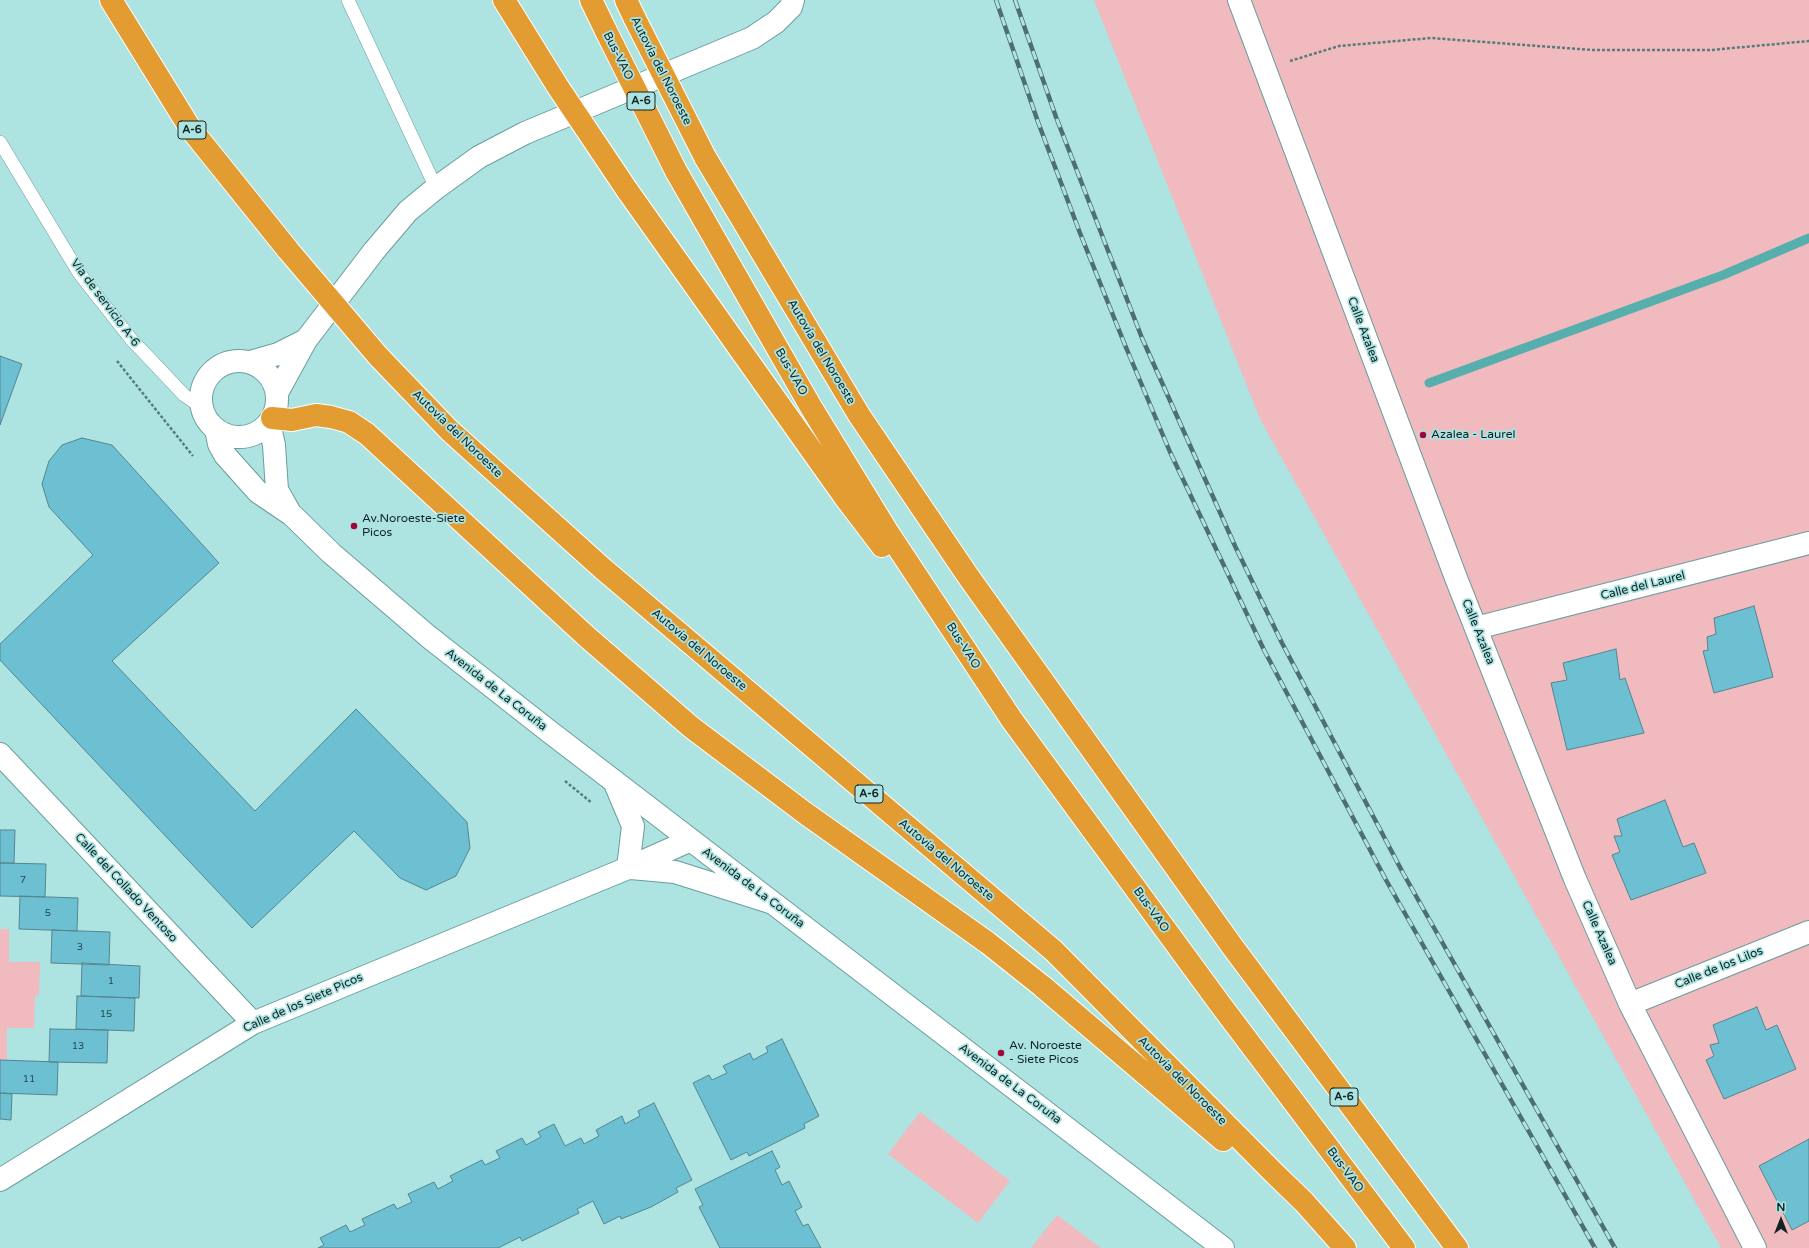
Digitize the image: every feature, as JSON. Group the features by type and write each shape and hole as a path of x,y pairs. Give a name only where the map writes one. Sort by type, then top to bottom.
{"highway":[{"name":"Autovía del Noroeste","path":"111,0 190,128 288,250 378,356 449,430 602,568 1054,952 1304,1202 1345,1248"},
{"path":"504,0 558,87 627,190 844,496 1012,720"},
{"name":"Bus-VAO","path":"591,0 676,171 811,407 883,525 1012,720 1220,1004 1404,1248"},
{"name":"Autovía del Noroeste","path":"626,0 634,10 705,157 859,415 968,576 1232,946 1457,1248"},
{"path":"270,421 292,420 316,415 343,420 356,426 404,467 580,630 691,727 805,813 988,943 1134,1063 1214,1134 1273,1172"}],"street":[{"path":"306,340 278,354 250,362 239,361 227,363 217,368 209,376 204,386 202,397 203,408 208,419 216,429 224,434 234,437 244,437 262,429 270,421 276,409 277,393 306,340 379,245 408,211 436,188 478,157 525,133 752,38 776,22 791,7 793,0"},
{"name":"Calle Azalea","path":"1239,0 1476,628 1575,879 1630,1004 1756,1248"},
{"path":"250,362 262,368 270,378 277,393"},
{"name":"Avenida de La Coruña","path":"270,421 274,445 277,490 292,515"},
{"name":"Avenida de La Coruña","path":"216,429 219,444 225,455 258,492 292,515 331,552 429,637 614,781 1223,1248"},
{"name":"Calle del Laurel","path":"1476,628 1809,543"},
{"name":"Calle del Collado Ventoso","path":"0,754 252,1023"},
{"path":"614,781 633,826 628,868"},
{"name":"Calle de los Siete Picos","path":"0,1180 252,1023 628,868 691,840"},
{"name":"Calle de los Siete Picos","path":"628,868 675,872 773,903"},
{"name":"Calle de los Lilos","path":"1630,1004 1809,932"}],"lane":[{"path":"348,0 436,188"},
{"name":"Vía de servicio A-6","path":"0,142 79,273 130,339 184,395 203,408"}],"path":[{"path":"1265,69 1339,46 1431,38 1592,50 1711,50 1809,40"}],"shaded area":[{"path":"1094,0 1809,0 1809,1248 1721,1248 1260,419"},
{"path":"0,929 9,929 9,962 40,962 39,995 35,996 34,1028 7,1028 7,1061 0,1060"},
{"path":"920,1112 1010,1181 978,1223 888,1154"},
{"path":"1057,1215 1101,1248 1031,1248"}],"building":[{"path":"0,356 22,364 0,425"},
{"path":"82,438 112,445 219,563 112,661 255,811 356,709 467,822 470,848 456,876 426,890 400,878 354,831 252,928 0,660 0,644 93,555 49,507 42,484 49,461 62,445"},
{"path":"1754,606 1773,677 1714,693 1703,651 1708,650 1707,637 1716,634 1714,618"},
{"path":"1616,649 1620,680 1625,678 1644,733 1567,750 1551,683 1567,680 1563,663"},
{"path":"1665,800 1683,847 1694,843 1706,873 1631,900 1612,855 1620,852 1614,836 1622,836 1617,819"},
{"path":"0,830 15,830 14,863 0,863"},
{"path":"0,863 46,864 45,897 0,896"},
{"path":"20,896 78,898 77,931 19,929"},
{"path":"52,930 110,932 109,965 51,963"},
{"path":"82,963 140,966 139,998 81,996"},
{"path":"77,996 135,998 134,1031 76,1029"},
{"path":"1757,1007 1766,1030 1777,1025 1796,1069 1724,1099 1706,1060 1714,1056 1710,1045 1719,1043 1713,1025"},
{"path":"50,1029 108,1030 107,1063 49,1062"},
{"path":"782,1039 819,1116 804,1124 805,1128 749,1156 747,1152 731,1160 693,1083 709,1075 712,1080 727,1073 723,1066 750,1053 753,1060 768,1052 766,1047"},
{"path":"0,1060 58,1062 57,1095 0,1093"},
{"path":"0,1093 12,1094 11,1120 0,1119"},
{"path":"654,1103 692,1180 676,1188 678,1192 651,1207 621,1219 620,1216 604,1224 593,1201 577,1209 579,1213 522,1241 520,1237 498,1248 318,1248 324,1245 320,1238 346,1225 350,1232 365,1225 362,1219 394,1204 397,1209 412,1202 408,1194 434,1182 438,1189 453,1181 450,1176 482,1160 485,1165 500,1158 496,1151 522,1138 526,1145 541,1137 538,1132 554,1124 565,1146 581,1138 584,1144 599,1136 596,1130 622,1116 625,1124 640,1116 638,1111"},
{"path":"1809,1139 1809,1221 1792,1230 1759,1166"},
{"path":"772,1151 780,1167 775,1170 782,1185 789,1181 802,1207 795,1211 803,1226 808,1224 821,1248 720,1248 699,1207 703,1205 695,1189"}],"waterway":[{"path":"1429,383 1723,275 1809,238"}],"railway":[{"path":"996,0 1038,122 1080,233 1125,345 1170,452 1264,650 1386,880 1595,1248"},
{"path":"1015,0 1056,117 1142,338 1235,546 1282,643 1403,873 1615,1248"}],"place":[{"name":"Azalea - Laurel","path":"1423,435"},
{"name":"Av.Noroeste-Siete Picos","path":"354,526"},
{"name":"Av. Noroeste - Siete Picos","path":"1001,1053"}]}
